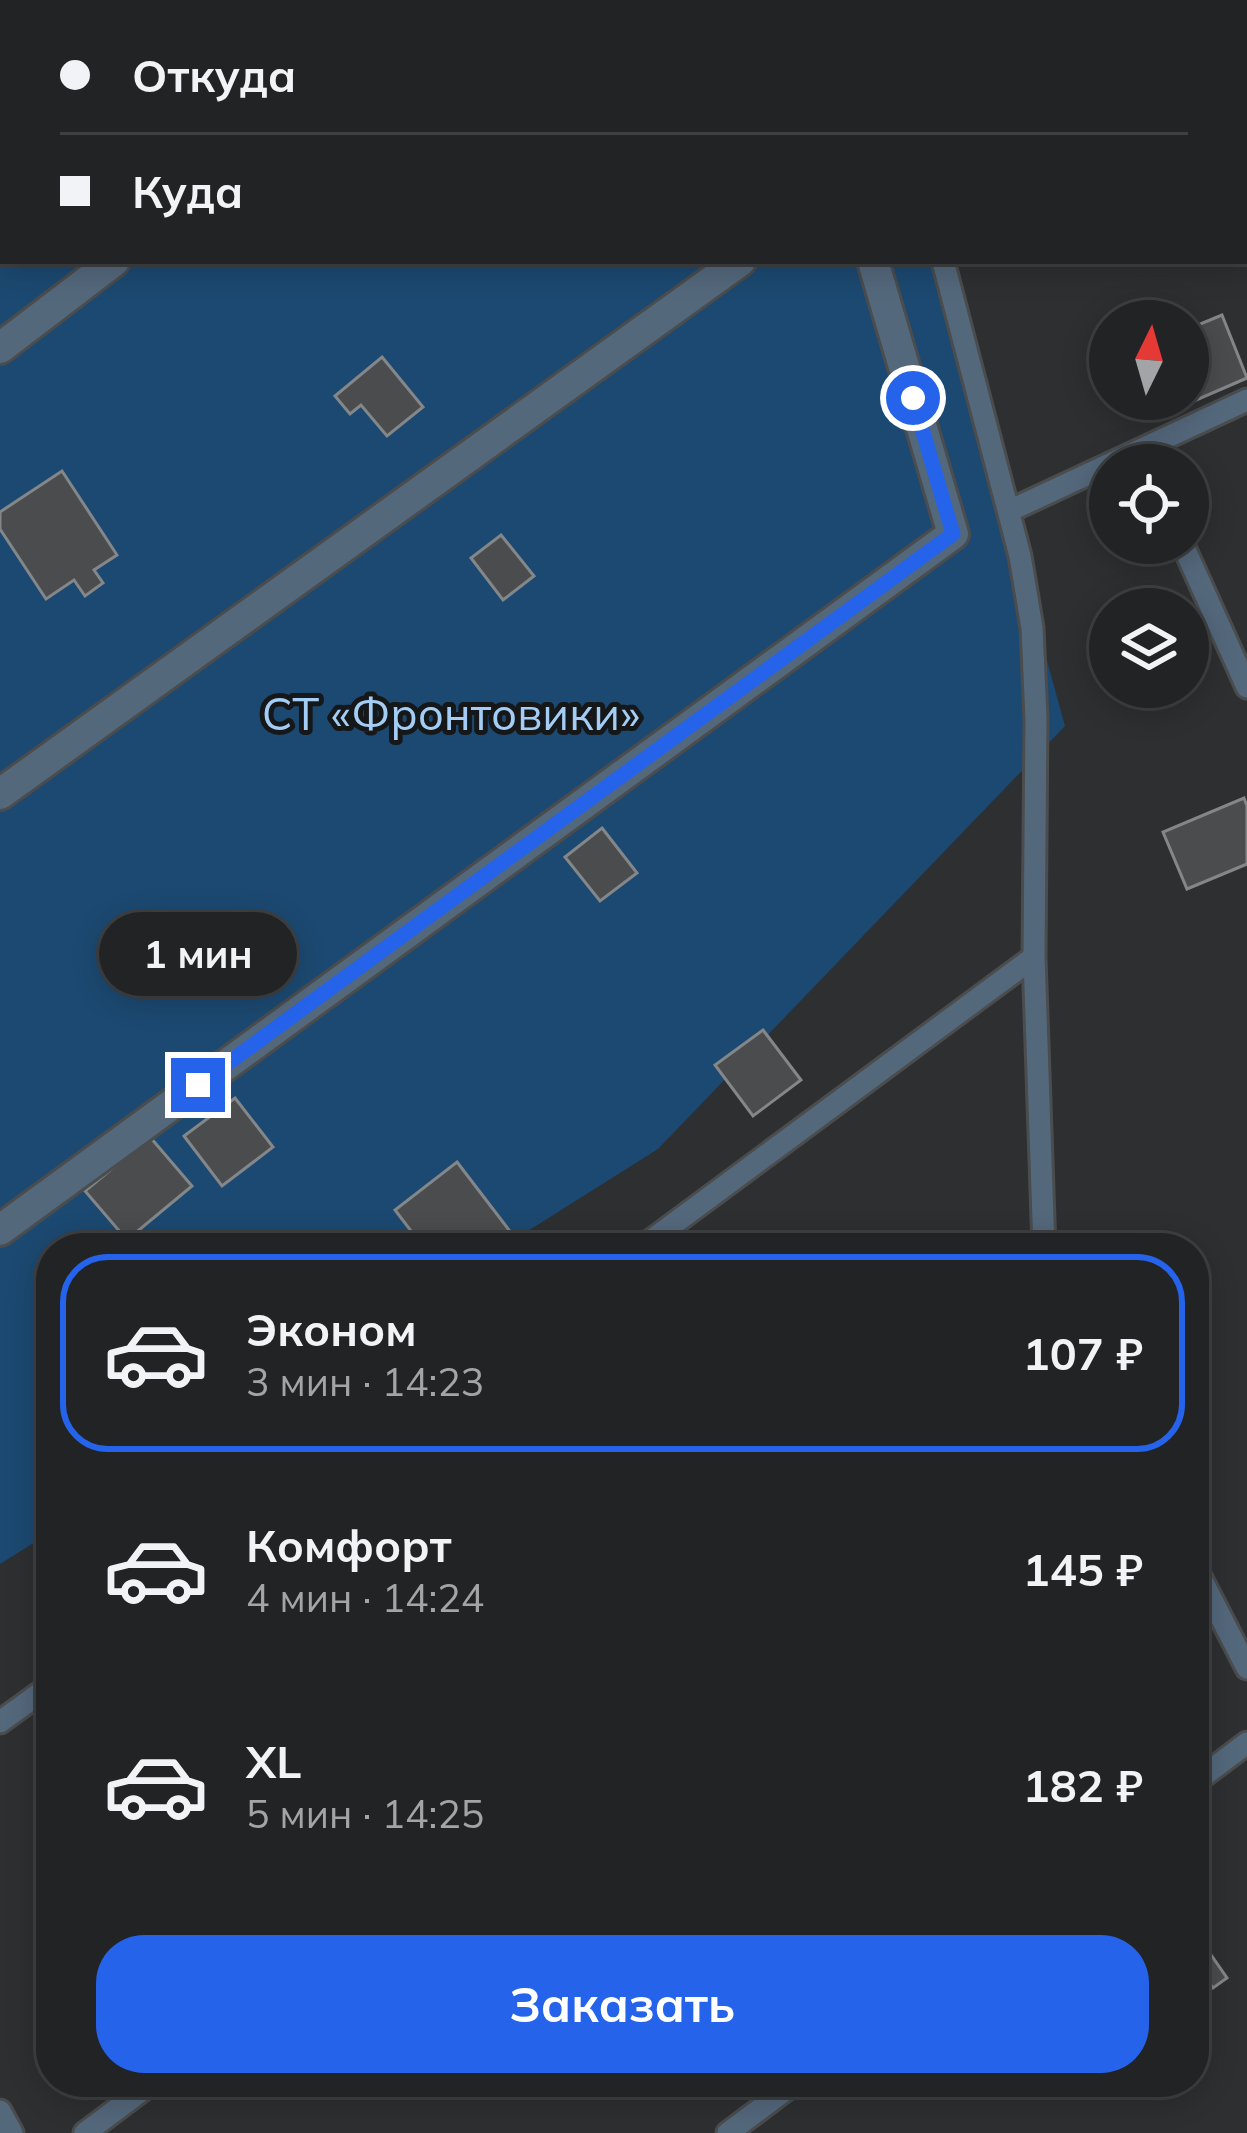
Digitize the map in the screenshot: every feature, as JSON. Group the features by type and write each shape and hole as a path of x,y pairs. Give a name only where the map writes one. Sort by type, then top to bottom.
{"street":[{"path":"0,348 110,264"},
{"path":"0,794 736,264"},
{"path":"0,1230 953,534 874,264"}],"lane":[{"path":"945,264 1020,556 1032,628 1034,958 1043,1233"},
{"path":"1168,444 1247,400"},
{"path":"1009,511 1089,479"},
{"path":"1191,564 1247,687"},
{"path":"661,1233 1034,958"},
{"path":"1209,1594 1247,1668"},
{"path":"0,1722 36,1696"},
{"path":"1209,1772 1247,1743"},
{"path":"85,2133 134,2097"},
{"path":"728,2133 776,2097"},
{"path":"0,2111 12,2133"}],"green space":[{"name":"СТ «Фронтовики»","path":"0,264 938,264 1065,726 658,1149 525,1233 36,1233 36,1541 0,1564"}],"building":[{"path":"1222,315 1247,378 1209,394 1209,320"},
{"path":"382,357 423,407 387,436 361,405 350,414 335,396"},
{"path":"62,471 117,555 94,570 103,583 85,596 74,580 46,599 0,529 0,512"},
{"path":"501,535 534,576 503,600 471,558"},
{"path":"1244,798 1247,864 1187,889 1163,832"},
{"path":"602,828 637,873 600,901 565,857"},
{"path":"763,1030 801,1080 753,1116 715,1065"},
{"path":"235,1098 273,1147 222,1186 184,1136"},
{"path":"150,1137 192,1186 135,1233 121,1233 85,1191"},
{"path":"457,1162 509,1230 413,1233 395,1210"},
{"path":"1209,1952 1227,1978 1213,1988 1209,1982"}],"route":[{"path":"198,1085 953,534 913,398"}]}
